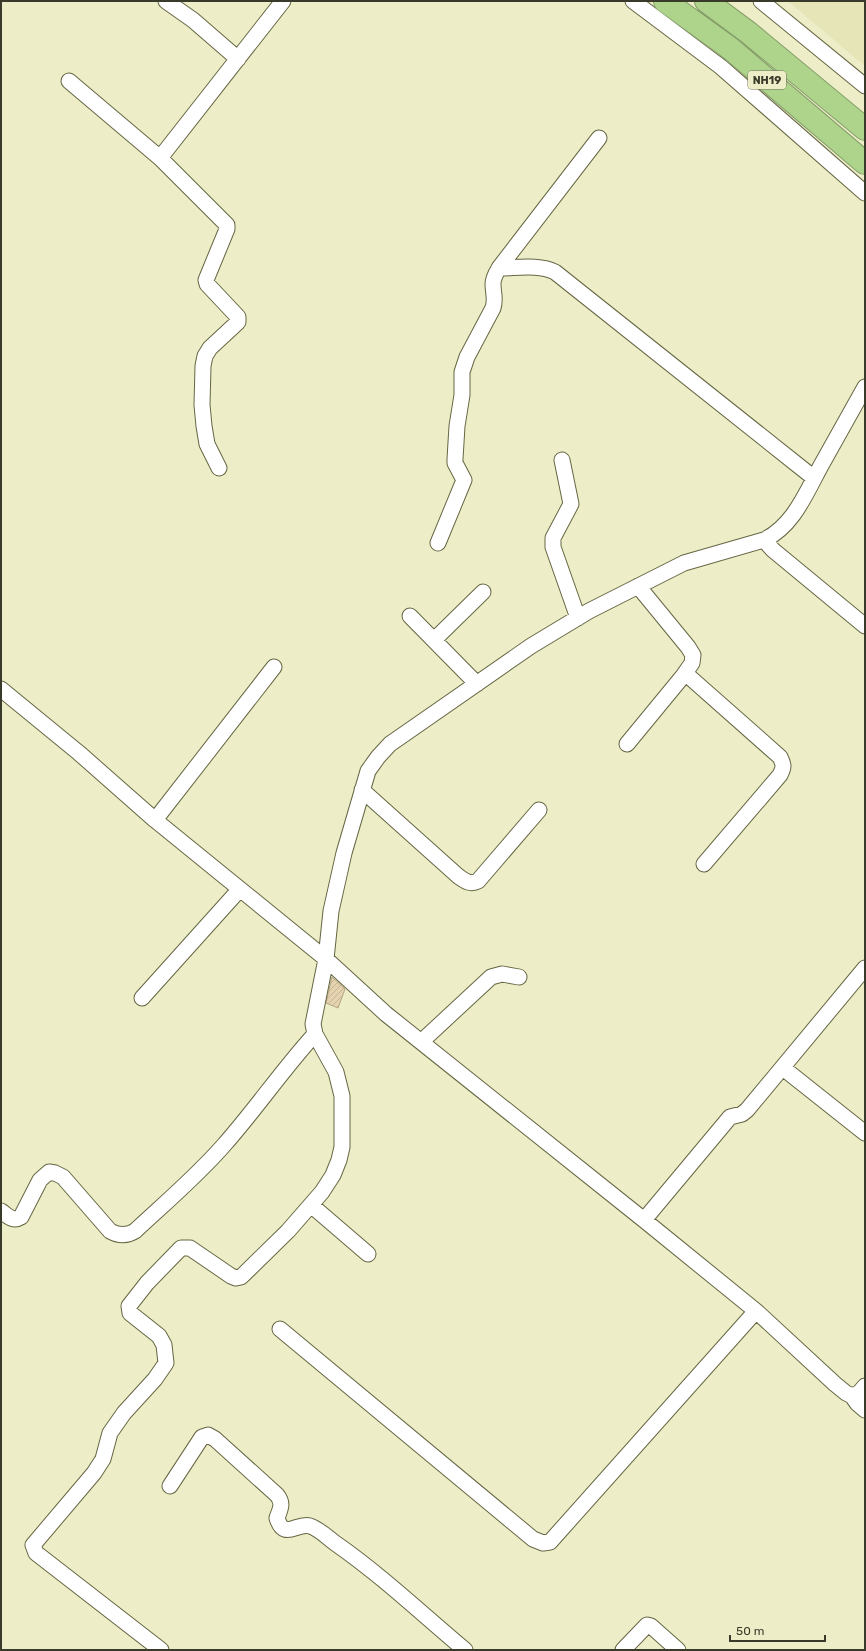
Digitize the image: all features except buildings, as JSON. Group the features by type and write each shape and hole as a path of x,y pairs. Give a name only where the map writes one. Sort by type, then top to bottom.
{"highway":[{"name":"NH19","path":"665,1 731,49 865,163"},
{"name":"NH19","path":"706,1 750,33 865,129"}],"street":[{"path":"166,1 193,20 238,59"},
{"path":"160,158 283,1"},
{"path":"633,1 721,67 865,192"},
{"path":"761,1 865,86"},
{"path":"69,81 160,158 227,225 206,280 207,284 238,317 238,322 210,348 205,356 202,405 206,444 219,468"},
{"path":"438,543 464,480 455,463 462,395 462,372 467,357 495,303 492,284 499,268 599,138"},
{"path":"499,268 548,268 555,272 814,478"},
{"path":"161,1650 36,1553 33,1545 94,1473 103,1459 110,1433 124,1413 155,1379 166,1363 164,1345 159,1336 130,1313 129,1306 147,1283 181,1248 186,1247 190,1248 231,1276 236,1278 241,1276 288,1231 322,1192 333,1175 342,1147 342,1096 336,1072 315,1034 313,1024 326,959 331,911 344,853 368,772 378,757 390,744 531,646 578,618 684,563 764,540 772,536 782,528 804,500 814,478 865,387"},
{"path":"562,460 571,504 556,529 553,538 553,547 578,618"},
{"path":"764,540 772,550 865,626"},
{"path":"627,744 685,673 693,660 691,651 638,586"},
{"path":"434,640 483,592"},
{"path":"410,616 477,684"},
{"path":"155,820 274,666"},
{"path":"685,673 780,757 784,764 784,768 780,775 704,864"},
{"path":"1,688 79,753 155,820 326,959 386,1014 756,1311 835,1384 852,1396 865,1410"},
{"path":"362,790 467,882 473,883 478,881 539,810"},
{"path":"142,998 240,889"},
{"path":"644,1220 730,1117 744,1113 865,968"},
{"path":"421,1042 491,977 502,974 520,977"},
{"path":"1,1211 13,1219 17,1219 21,1216 40,1180 46,1173 49,1172 63,1177 110,1231 116,1234 129,1235 135,1232 197,1174 224,1145 249,1116 293,1058 315,1034"},
{"path":"783,1068 865,1133"},
{"path":"311,1205 368,1254"},
{"path":"280,1329 533,1540 543,1543 550,1542 756,1311"},
{"path":"852,1396 859,1393 865,1386"},
{"path":"170,1486 202,1437 208,1435 215,1439 277,1495 281,1500 282,1505 277,1518 284,1528 290,1530 304,1526 317,1530 357,1558 465,1650"},
{"path":"623,1650 647,1625 651,1626 678,1650"}],"shaded area":[{"path":"788,1 865,1 865,66"}]}
